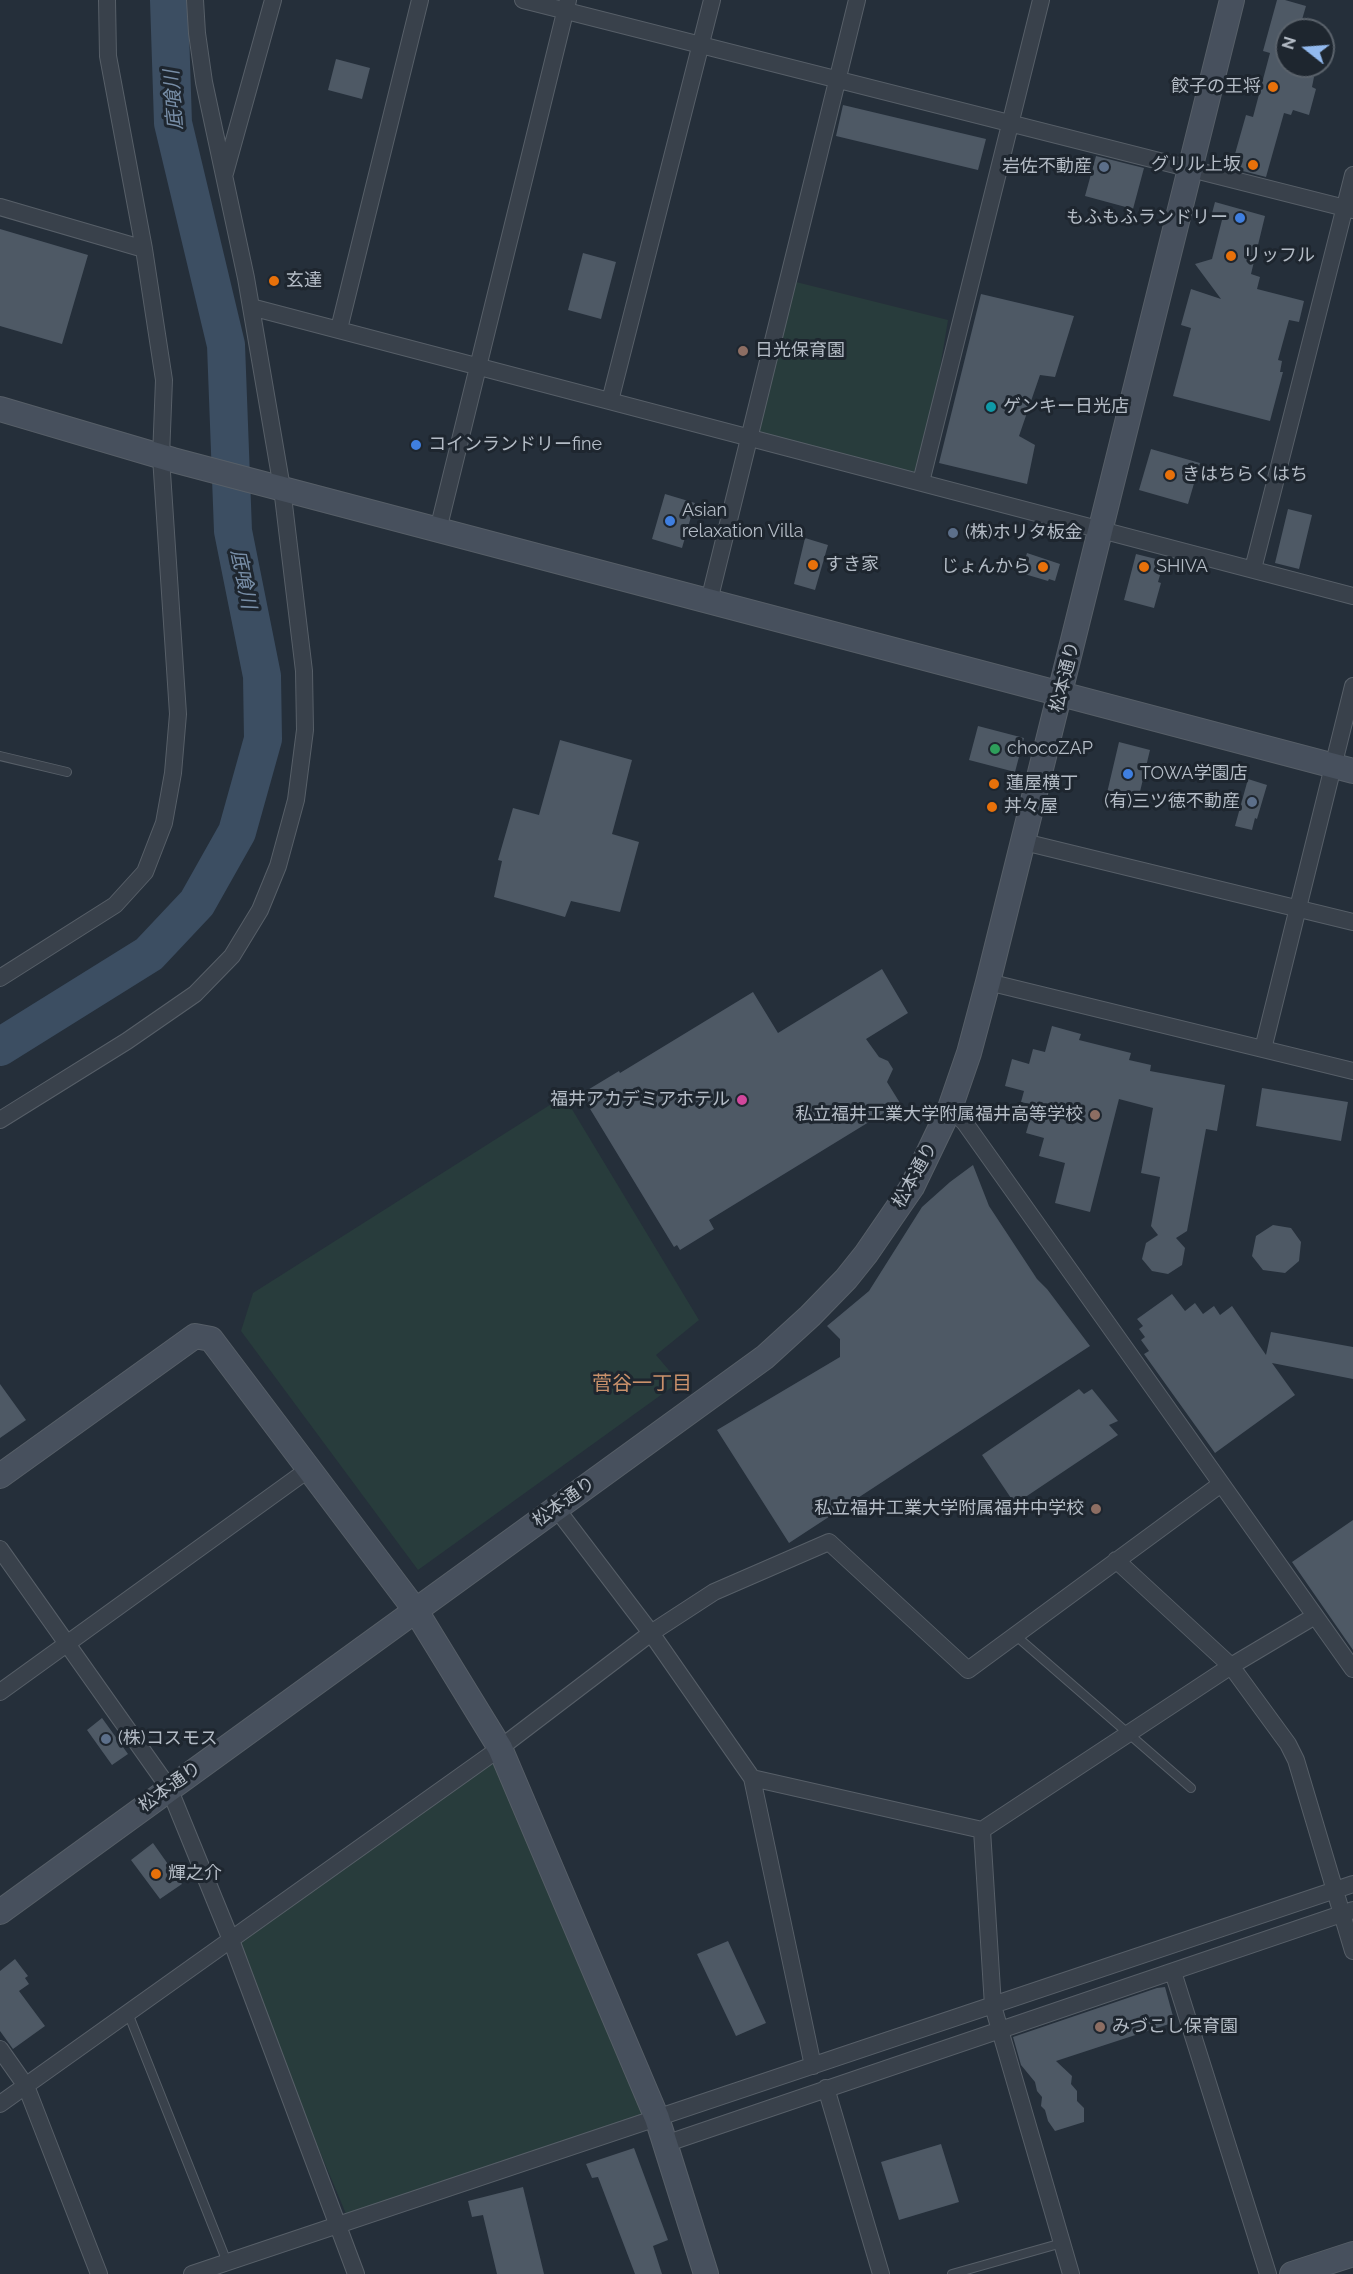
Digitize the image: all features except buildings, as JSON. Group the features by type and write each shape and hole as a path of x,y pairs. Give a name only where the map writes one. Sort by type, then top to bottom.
{"street":[{"path":"0,978 115,905 145,872 164,823 173,773 178,714 164,380 144,249 108,56 107,0"},
{"path":"0,1120 127,1041 195,994 232,956 260,910 278,867 296,800 305,730 304,671 272,486 250,307 204,82 195,0"},
{"path":"224,176 273,0"},
{"path":"339,329 420,0"},
{"path":"523,0 567,5 700,45 1349,209"},
{"path":"610,401 712,0"},
{"path":"709,601 857,0"},
{"path":"921,482 1041,0"},
{"name":"松本通り","path":"0,1912 765,1356 825,1300 866,1254 912,1187 950,1108 969,1053 1062,693 1232,0"},
{"path":"438,530 567,5"},
{"path":"1253,569 1349,209 1353,175"},
{"path":"0,207 144,249"},
{"path":"250,307 1353,596"},
{"path":"0,409 167,458 1343,769"},
{"path":"1263,1049 1298,908 1343,769 1353,686"},
{"path":"1024,842 1353,922"},
{"path":"988,982 1353,1071"},
{"path":"950,1108 965,1123 1353,1669"},
{"path":"0,1476 195,1336 211,1340 416,1611 500,1748 657,2118 706,2274"},
{"path":"0,1692 309,1469"},
{"path":"0,2104 500,1748 651,1633 714,1592 829,1542 968,1670 1221,1484"},
{"path":"556,1508 651,1633 752,1778 813,2066"},
{"path":"0,1549 169,1788 231,1940 356,2274"},
{"path":"1116,1560 1231,1666 1288,1744 1296,1760 1334,1890 1347,1912 1353,1951"},
{"path":"752,1778 982,1830 1231,1666 1316,1616"},
{"path":"982,1830 993,2006 1071,2274"},
{"path":"192,2274 1353,1884"},
{"path":"665,2144 1347,1912"},
{"path":"1173,1972 1268,2274"},
{"path":"0,2049 26,2086 99,2274"},
{"path":"826,2088 881,2274"},
{"path":"1292,2274 1353,2253"}],"lane":[{"path":"0,756 67,772"},
{"path":"1015,1635 1191,1788"},
{"path":"128,2013 227,2262"},
{"path":"952,2274 1062,2243"}],"green space":[{"path":"788,280 948,320 921,482 750,437"},
{"path":"564,1096 699,1320 656,1355 679,1382 418,1570 241,1331 253,1293"},
{"path":"500,1748 647,2121 349,2221 231,1940"}],"waterway":[{"name":"底喰川","path":"0,1047 149,954 197,903 237,832 263,739 262,676 233,531 226,345 173,123 169,0"}],"place":[{"name":"餃子の王将","path":"1273,87"},
{"name":"グリル上坂","path":"1253,165"},
{"name":"岩佐不動産","path":"1104,167"},
{"name":"もふもふランドリー","path":"1240,218"},
{"name":"リッフル","path":"1231,256"},
{"name":"玄達","path":"274,281"},
{"name":"日光保育園","path":"743,351"},
{"name":"ゲンキー日光店","path":"991,407"},
{"name":"コインランドリーfine","path":"416,445"},
{"name":"きはちらくはち","path":"1170,475"},
{"name":"Asian relaxation Villa","path":"670,521"},
{"name":"(株)ホリタ板金","path":"953,533"},
{"name":"すき家","path":"813,565"},
{"name":"じょんから","path":"1043,567"},
{"name":"SHIVA","path":"1144,567"},
{"name":"chocoZAP","path":"995,749"},
{"name":"TOWA学園店","path":"1128,774"},
{"name":"蓮屋横丁","path":"994,784"},
{"name":"(有)三ツ徳不動産","path":"1252,802"},
{"name":"丼々屋","path":"992,807"},
{"name":"福井アカデミアホテル","path":"742,1100"},
{"name":"私立福井工業大学附属福井高等学校","path":"1095,1115"},
{"name":"私立福井工業大学附属福井中学校","path":"1096,1509"},
{"name":"(株)コスモス","path":"106,1739"},
{"name":"輝之介","path":"156,1874"},
{"name":"みづこし保育園","path":"1100,2027"}],"district":[{"name":"菅谷一丁目","path":"642,1384"}]}
